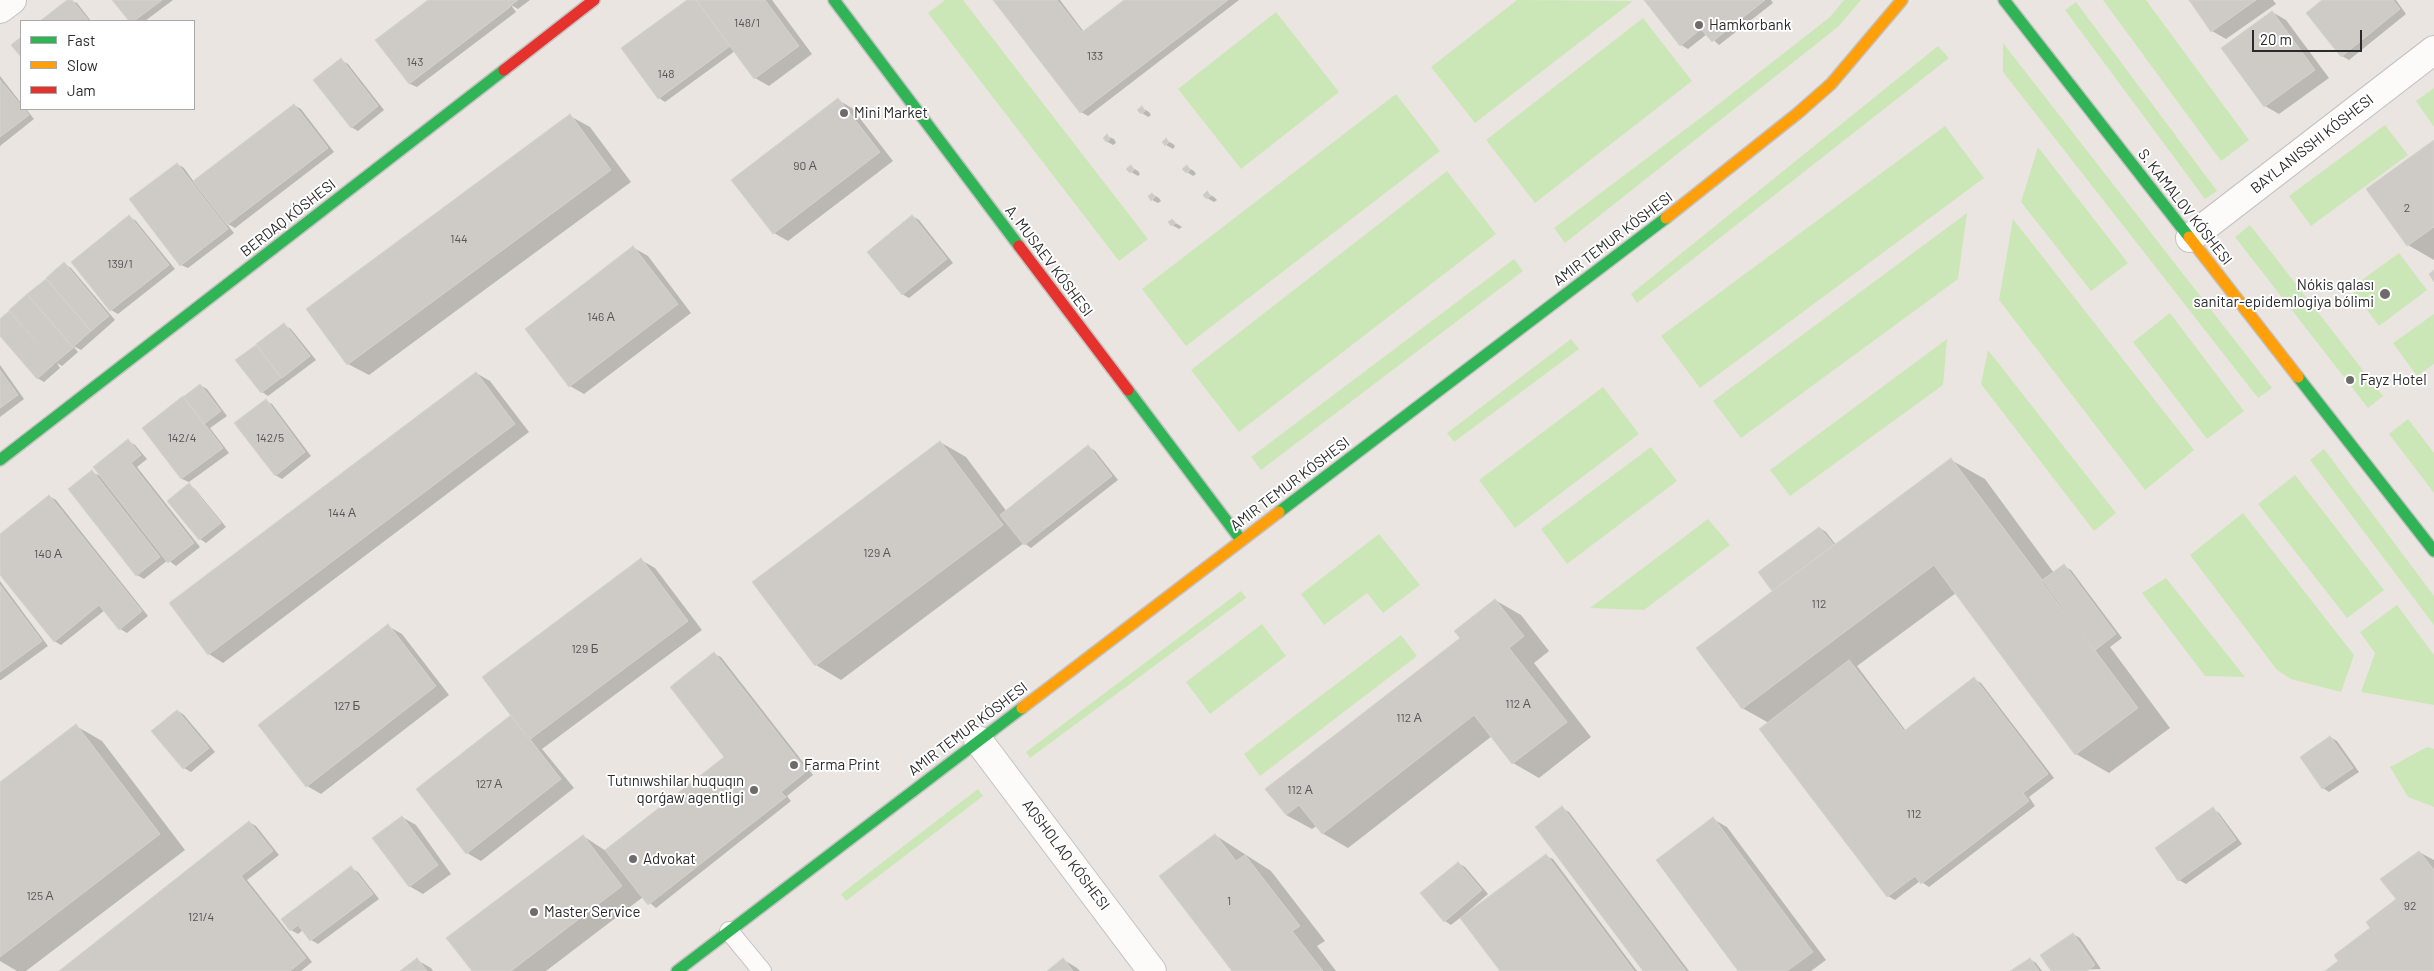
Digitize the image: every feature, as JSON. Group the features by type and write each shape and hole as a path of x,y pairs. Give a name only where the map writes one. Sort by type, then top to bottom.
{"street":[{"path":"0,9 12,0"},
{"name":"BERDAQ KÓSHESI","path":"0,460 594,0"},
{"name":"A. MUSAEV KÓSHESI","path":"834,0 1241,540"},
{"name":"AMIR TEMUR KÓSHESI","path":"678,971 978,740 1672,213 1798,113 1831,84 1902,0"},
{"name":"S. KAMALOV KÓSHESI","path":"2004,0 2434,551"},
{"path":"2190,238 2434,50"},
{"name":"AQSHOLAQ KÓSHESI","path":"978,740 1152,971"}],"lane":[{"path":"729,931 762,971"}],"green space":[{"path":"945,0 963,0 1148,239 1119,261 928,13"},
{"path":"1517,0 1633,1 1475,123 1431,67"},
{"path":"1844,0 1861,0 1839,26 1565,243 1554,228 1711,110 1830,17"},
{"path":"2103,0 2146,0 2249,140 2221,161"},
{"path":"2076,2 2217,191 2205,199 2065,10"},
{"path":"1276,12 1339,92 1241,169 1178,89"},
{"path":"1643,18 1692,81 1535,203 1486,140"},
{"path":"2003,43 2272,388 2258,398 2003,72"},
{"path":"1938,46 1949,58 1637,303 1631,294"},
{"path":"2434,88 2434,127 2416,101"},
{"path":"1396,94 1440,151 1186,346 1142,289"},
{"path":"2385,125 2408,155 2311,226 2289,196"},
{"path":"1945,126 1984,178 1700,388 1661,336"},
{"path":"2038,147 2128,263 2091,291 2021,202"},
{"path":"1447,171 1496,234 1239,432 1191,370"},
{"path":"1967,213 1958,279 1741,438 1713,401"},
{"path":"2013,219 2194,450 2145,490 1999,300"},
{"path":"2250,225 2383,396 2368,408 2235,237"},
{"path":"2399,253 2427,290 2379,326 2351,288"},
{"path":"1514,259 1523,271 1261,470 1251,457"},
{"path":"2170,313 2244,411 2207,439 2133,342"},
{"path":"2434,314 2434,364 2417,376 2393,343"},
{"path":"1571,339 1579,349 1454,442 1447,433"},
{"path":"1947,339 1943,385 1790,496 1770,470"},
{"path":"1988,350 2116,513 2094,531 1981,384"},
{"path":"1603,387 1639,434 1515,528 1479,480"},
{"path":"2408,419 2434,453 2434,493 2389,434"},
{"path":"1651,447 1677,481 1567,564 1541,529"},
{"path":"2324,449 2434,596 2434,625 2310,460"},
{"path":"2295,475 2384,590 2347,618 2258,504"},
{"path":"2243,513 2354,655 2341,692 2291,679 2277,670 2190,555"},
{"path":"1708,519 1730,545 1644,610 1590,608"},
{"path":"1379,534 1420,585 1383,613 1367,593 1324,625 1301,594"},
{"path":"2166,578 2245,677 2205,676 2142,593"},
{"path":"1241,591 1246,598 1030,758 1026,752"},
{"path":"2397,605 2434,655 2434,705 2361,692 2375,653 2360,632"},
{"path":"1262,624 1286,656 1210,714 1186,682"},
{"path":"1401,635 1417,656 1260,776 1244,754"},
{"path":"2427,747 2434,749 2434,807 2408,797 2390,767"},
{"path":"978,789 983,796 846,901 841,894"}],"building":[{"path":"67,0 72,0 88,20 41,20"},
{"path":"112,0 162,0 135,20 128,20"},
{"path":"428,0 504,0 510,7 409,84 375,40"},
{"path":"506,0 518,0 510,6"},
{"path":"687,0 696,0 730,46 658,99 621,48"},
{"path":"696,0 765,0 799,46 754,79"},
{"path":"993,0 1057,0 1082,32 1124,0 1228,0 1080,113"},
{"name":"Hamkorbank","path":"1644,0 1765,0 1712,42 1701,29 1680,46"},
{"path":"2189,0 2256,0 2211,32"},
{"path":"2322,0 2393,0 2400,9 2341,57 2306,13"},
{"path":"2272,11 2315,70 2264,107 2221,48"},
{"path":"20,38 20,56 11,45"},
{"path":"341,58 378,106 351,128 313,80"},
{"path":"0,80 20,104 20,110 25,110 29,115 0,137"},
{"path":"838,98 880,152 773,234 731,180"},
{"path":"294,104 328,148 227,225 193,181"},
{"path":"1142,106 1145,111 1141,114 1137,110"},
{"path":"570,114 611,170 347,365 306,309"},
{"path":"1107,134 1110,139 1106,142 1103,138"},
{"path":"1166,138 1169,142 1165,146 1162,142"},
{"path":"2434,140 2434,227 2407,246 2366,189"},
{"path":"177,163 228,229 180,266 129,199"},
{"path":"1131,165 1134,170 1130,173 1126,169"},
{"path":"1187,165 1190,170 1186,173 1182,169"},
{"path":"1207,191 1211,196 1206,199 1203,195"},
{"path":"1152,193 1155,197 1151,201 1148,196"},
{"path":"129,215 169,265 110,311 71,262"},
{"path":"912,215 947,259 902,295 867,252"},
{"path":"1172,219 1176,223 1171,226 1168,222"},
{"path":"633,246 678,304 569,387 525,329"},
{"path":"64,262 109,316 91,331 46,278"},
{"path":"2434,270 2434,282 2429,274"},
{"path":"46,279 91,331 73,347 27,294"},
{"path":"27,294 73,348 55,363 9,310"},
{"path":"9,311 54,364 37,379 0,336 0,319"},
{"path":"284,323 310,356 282,378 256,344"},
{"path":"256,345 281,378 261,393 235,360"},
{"path":"0,370 18,395 0,408"},
{"path":"476,372 515,424 208,655 169,603"},
{"path":"200,384 221,411 204,424 183,397"},
{"path":"183,396 223,448 181,479 142,428"},
{"path":"266,399 305,452 275,476 234,423"},
{"path":"128,439 141,455 131,463 194,543 168,563 93,467"},
{"path":"940,441 1003,525 815,666 752,582"},
{"path":"1088,445 1112,476 1024,545 1000,515"},
{"path":"1951,458 2138,708 2075,755 1934,565 1742,709 1696,648"},
{"path":"92,470 160,557 136,576 68,489"},
{"path":"189,483 221,523 199,540 167,501"},
{"path":"49,495 142,611 119,630 99,605 54,642 0,575 0,534"},
{"path":"1819,527 1834,545 1772,591 1758,572"},
{"path":"641,558 688,621 529,740 482,677"},
{"path":"2064,564 2116,634 2094,651 2041,581"},
{"path":"0,585 42,641 0,672"},
{"path":"1495,599 1524,636 1509,648 1567,722 1512,764 1474,715 1322,834 1299,805 1286,815 1265,789 1460,638 1454,631"},
{"path":"388,624 436,686 306,787 258,725"},
{"path":"714,652 807,771 781,792 786,797 648,905 605,850 724,757 670,687"},
{"path":"1849,660 1904,731 1974,677 2048,774 2023,793 2029,801 1921,884 1915,876 1887,897 1759,729"},
{"path":"177,710 209,748 183,769 151,731"},
{"path":"511,715 561,779 466,854 416,789"},
{"path":"76,724 160,834 0,957 0,782"},
{"path":"2330,736 2353,768 2322,789 2300,757"},
{"path":"1562,806 1686,971 1643,971 1535,827"},
{"path":"2213,807 2236,840 2178,881 2155,848"},
{"path":"402,816 438,865 409,887 372,838"},
{"path":"1713,817 1813,952 1787,971 1738,971 1656,860"},
{"path":"249,821 273,851 241,876 306,958 290,971 59,971"},
{"path":"1215,834 1236,861 1245,855 1300,926 1292,931 1323,971 1232,971 1159,876"},
{"name":"Master Service","path":"583,835 622,886 511,971 472,971 446,938"},
{"path":"2419,851 2434,870 2434,971 2325,971 2338,961 2334,955 2370,928 2366,922 2396,899 2380,879"},
{"path":"1546,854 1634,971 1500,971 1460,918"},
{"path":"1458,862 1482,890 1444,922 1420,893"},
{"path":"351,866 373,894 310,941 298,925 290,931 281,919"},
{"path":"2073,933 2095,965 2087,971 2051,971 2040,955"},
{"path":"417,958 427,971 400,971"},
{"path":"1063,958 1073,971 1047,971"},
{"path":"2030,958 2039,971 2010,971"}],"traffic: fast":[{"path":"834,0 1019,246"},
{"path":"2004,0 2189,237"},
{"path":"0,460 504,70"},
{"path":"1279,512 1666,218"},
{"path":"2298,377 2434,551"},
{"path":"1128,390 1241,540"},
{"path":"677,971 1022,708"}],"traffic: slow":[{"path":"1666,218 1798,113 1831,84 1902,0"},
{"path":"2189,237 2298,377"},
{"path":"1022,708 1279,512"}],"traffic: jam":[{"path":"504,70 594,0"},
{"path":"1019,246 1128,390"}],"place":[{"name":"Hamkorbank","path":"1699,25"},
{"name":"Mini Market","path":"844,113"},
{"name":"Nókis qalası sanitar-epidemlogiya bólimi","path":"2385,294"},
{"name":"Fayz Hotel","path":"2350,380"},
{"name":"Farma Print","path":"794,765"},
{"name":"Tutınıwshilar huquqın qorǵaw agentligi","path":"754,790"},
{"name":"Advokat","path":"633,859"},
{"name":"Master Service","path":"534,912"}]}
